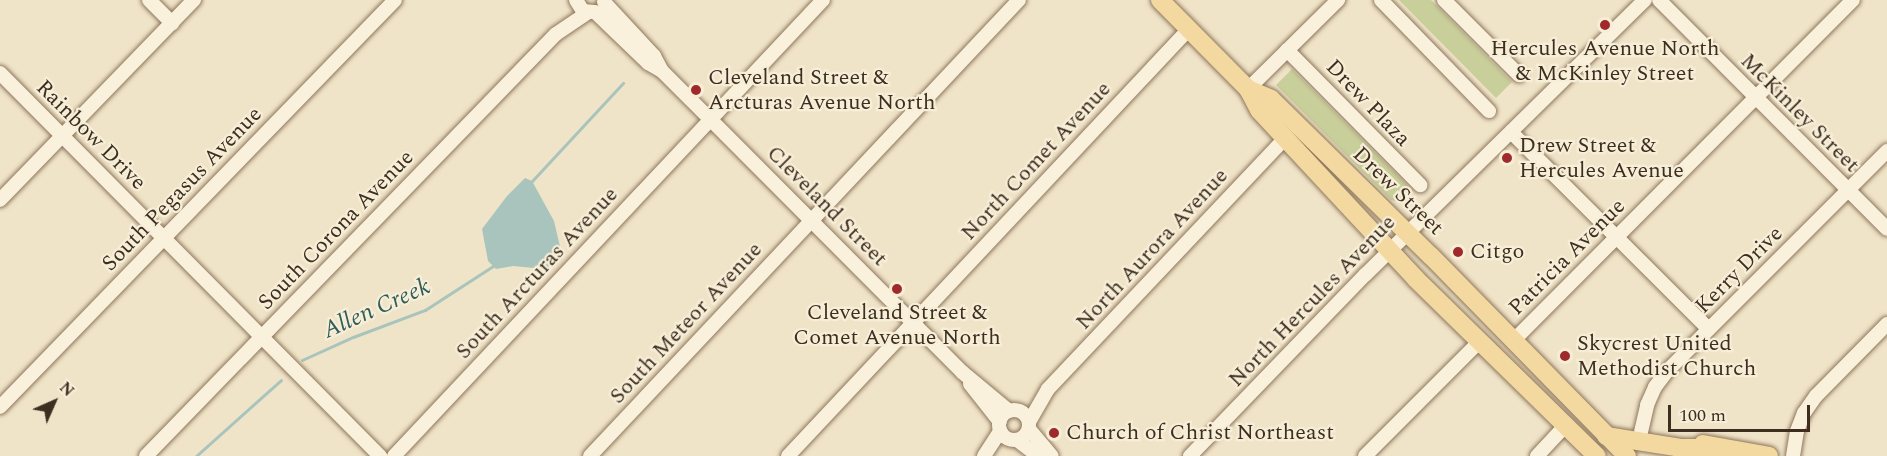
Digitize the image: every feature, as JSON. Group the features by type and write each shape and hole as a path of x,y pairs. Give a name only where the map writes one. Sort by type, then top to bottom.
{"main road":[{"name":"Drew Street","path":"1160,0 1248,89 1259,110 1416,279 1575,420 1587,429 1610,438"},
{"name":"Drew Street","path":"1248,89 1270,99 1408,233 1627,456"},
{"name":"Drew Street","path":"1484,341 1597,456"},
{"path":"1484,341 1502,341 1531,367 1554,381"},
{"path":"1590,418 1612,427 1684,438 1714,448 1769,456"},
{"path":"1610,438 1661,451 1714,448"}],"street":[{"path":"149,0 172,23"},
{"path":"0,200 194,0"},
{"name":"South Pegasus Avenue","path":"0,407 395,0"},
{"name":"South Arcturas Avenue","path":"394,456 823,0"},
{"name":"South Meteor Avenue","path":"591,456 1019,0"},
{"path":"1248,89 1338,0"},
{"path":"1381,0 1489,111"},
{"path":"1444,0 1519,75"},
{"name":"North Hercules Avenue","path":"1190,456 1389,250 1645,0"},
{"name":"McKinley Street","path":"1659,0 1887,229"},
{"name":"Patricia Avenue","path":"1514,340 1853,0"},
{"name":"Cleveland Street","path":"576,1 580,9 598,7 648,63 662,70 913,322 1006,419"},
{"name":"South Corona Avenue","path":"146,456 556,34 576,1"},
{"name":"South Corona Avenue","path":"556,34 598,7"},
{"name":"North Comet Avenue","path":"788,456 1189,29"},
{"name":"Drew Plaza","path":"1287,51 1420,185"},
{"name":"Rainbow Drive","path":"0,73 380,456"},
{"path":"1511,132 1709,329"},
{"name":"North Aurora Avenue","path":"1006,419 1048,389 1286,137"},
{"name":"Kerry Drive","path":"1641,432 1647,405 1655,387 1668,370 1887,151"},
{"path":"1793,456 1797,431 1804,413 1816,396 1887,324"},
{"path":"1365,456 1484,341"},
{"name":"North Aurora Avenue","path":"988,456 1024,436 1048,389"},
{"path":"984,456 1006,419 1025,415 1029,426 1052,456"},
{"path":"1006,419 1015,440 1038,456"},
{"path":"1537,456 1565,426"}],"green space":[{"path":"1399,0 1431,0 1512,82 1496,98"},
{"path":"1292,69 1413,191 1403,203 1391,200 1276,85"}],"water":[{"path":"525,178 532,181 554,221 562,255 556,263 545,269 513,266 496,269 488,261 482,229 507,196"}],"waterway":[{"name":"Allen Creek","path":"532,181 623,83"},
{"name":"Allen Creek","path":"302,360 353,337 425,310 493,266"},
{"name":"Allen Creek","path":"196,456 281,380"}],"place":[{"name":"Hercules Avenue North & McKinley Street","path":"1605,25"},
{"name":"Cleveland Street & Arcturas Avenue North","path":"696,90"},
{"name":"Drew Street & Hercules Avenue","path":"1507,158"},
{"name":"Citgo","path":"1458,252"},
{"name":"Cleveland Street & Comet Avenue North","path":"897,289"},
{"name":"Skycrest United Methodist Church","path":"1565,356"},
{"name":"Church of Christ Northeast","path":"1054,433"}]}
